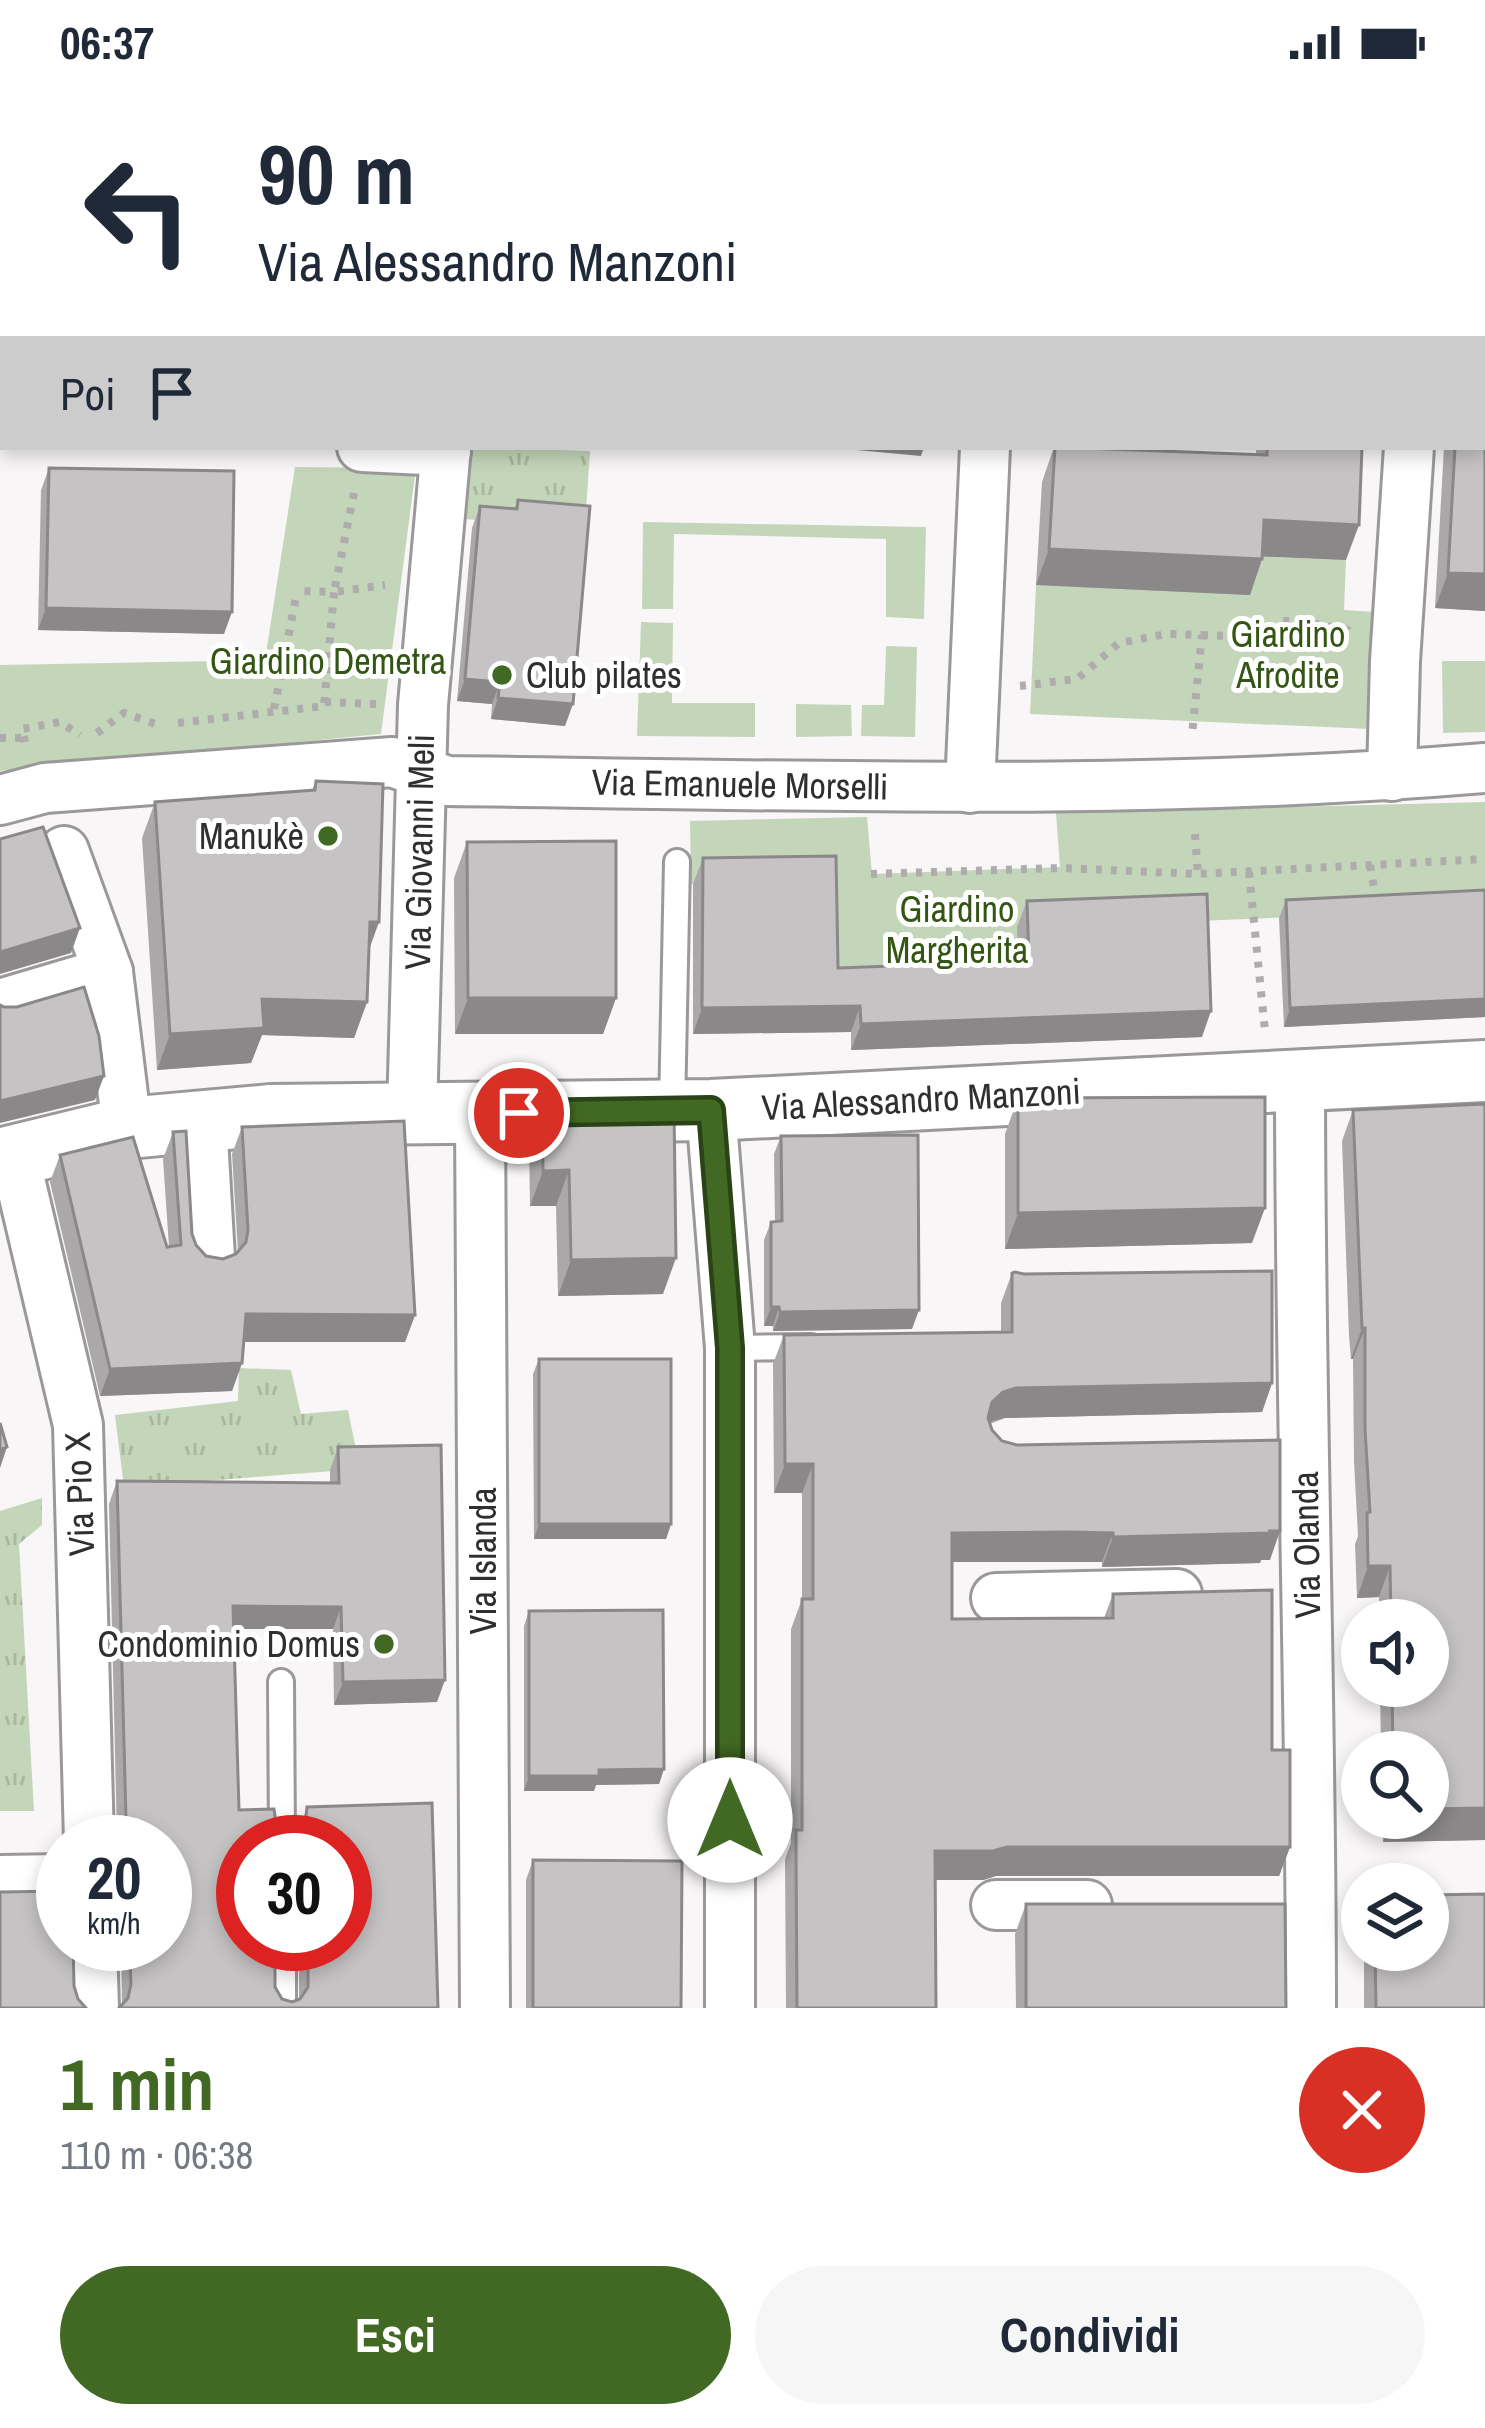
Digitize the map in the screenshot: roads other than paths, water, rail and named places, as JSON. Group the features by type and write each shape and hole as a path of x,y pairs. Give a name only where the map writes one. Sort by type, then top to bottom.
{"street":[{"name":"Via Giovanni Meli","path":"412,1114 423,705 446,450"},
{"path":"970,788 986,450"},
{"path":"1391,776 1408,450"},
{"name":"Via Emanuele Morselli","path":"0,800 45,788 392,762 447,781 970,788 1391,776 1485,768"},
{"path":"64,851 108,972 127,1128"},
{"path":"0,1004 108,972"},
{"name":"Via Alessandro Manzoni","path":"7,1156 127,1128 272,1114 692,1110 1485,1071"},
{"name":"Via Olanda","path":"1285,1082 1300,1271 1281,1440 1307,1591 1289,1905 1311,2008"},
{"path":"692,1110 730,1348 730,2008"},
{"name":"Via Islanda","path":"480,1113 484,2008"},
{"path":"202,1121 211,1258"},
{"name":"Via Pio X","path":"7,1156 78,1425 88,1815"},
{"path":"1252,1271 1300,1271"},
{"path":"1259,1592 1307,1591"},
{"path":"996,1598 1211,1593"},
{"path":"0,1880 36,1879"},
{"path":"996,1905 1131,1905"},
{"path":"93,1971 94,2008"}],"lane":[{"path":"677,862 692,1110"},
{"path":"730,1348 838,1346"},
{"path":"281,1682 282,1815"},
{"path":"283,1971 284,2008"}],"place":[{"name":"Club pilates","path":"502,675"},
{"name":"Manukè","path":"328,836"},
{"name":"Condominio Domus","path":"384,1644"}],"park label":[{"name":"Giardino Afrodite","path":"1288,654"},
{"name":"Giardino Demetra","path":"328,661"},
{"name":"Giardino Margherita","path":"957,930"}]}
